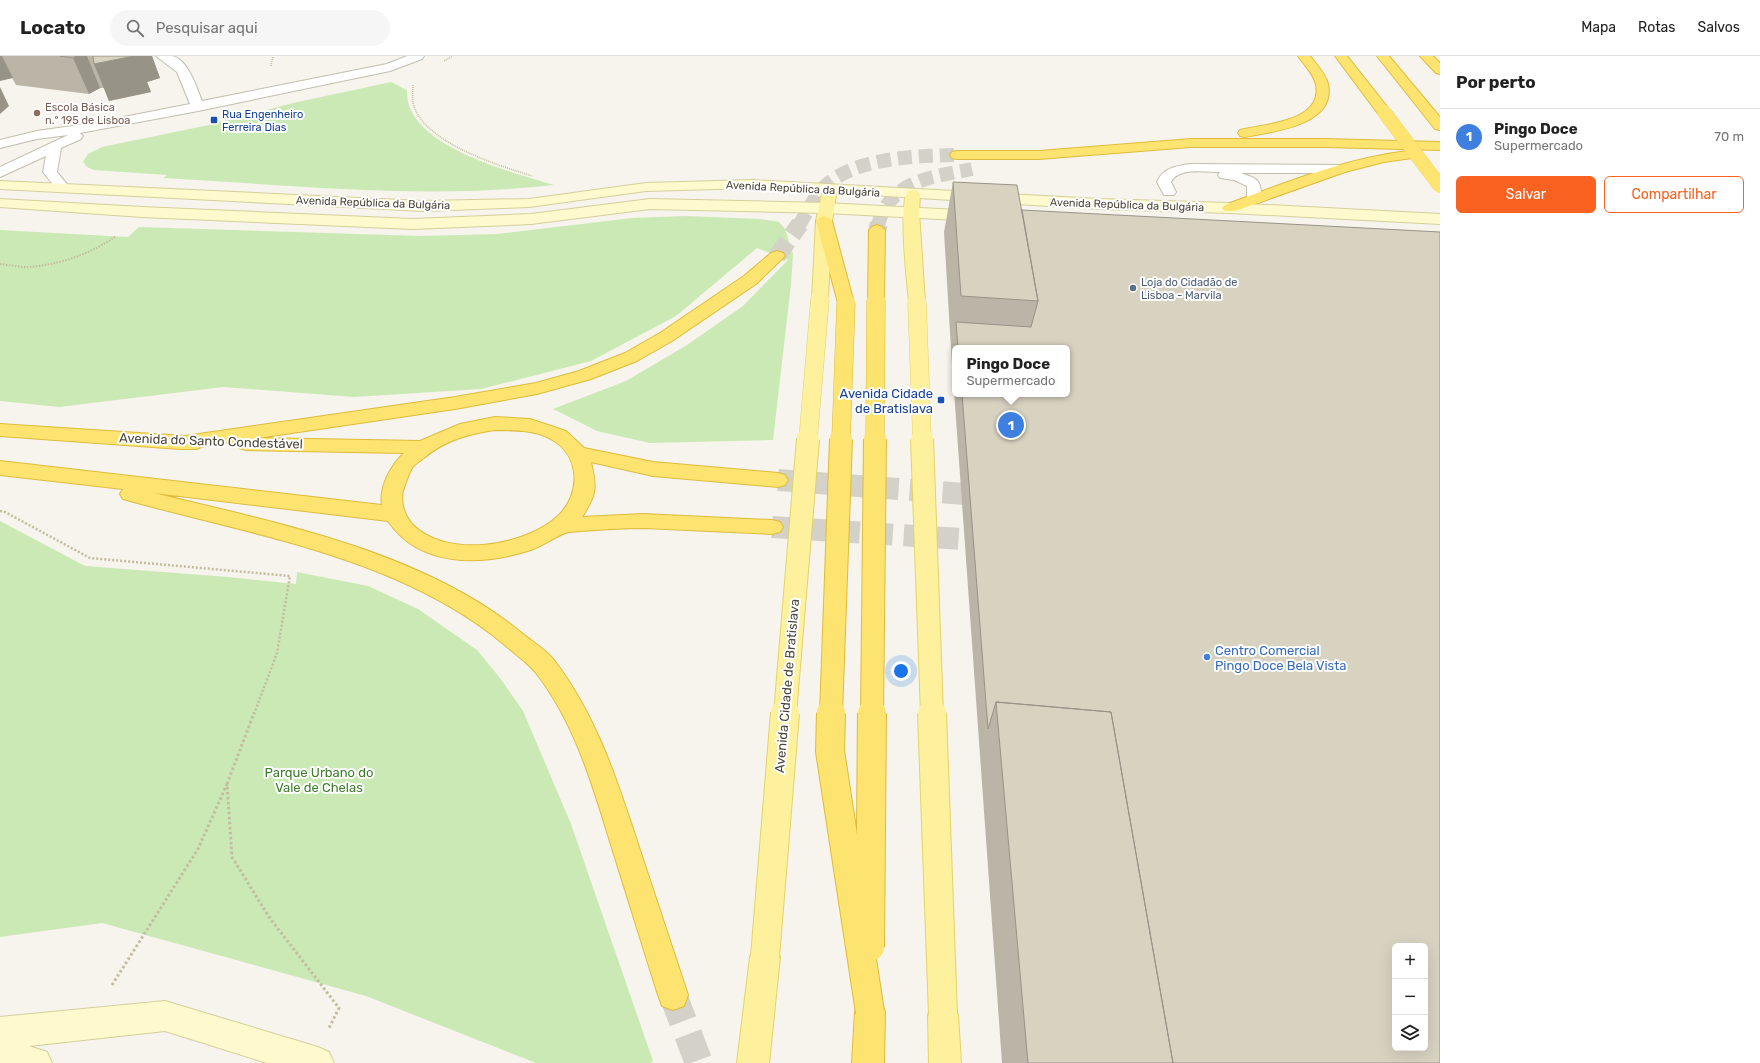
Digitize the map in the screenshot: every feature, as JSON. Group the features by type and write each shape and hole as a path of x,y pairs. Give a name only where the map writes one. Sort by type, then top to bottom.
{"highway":[{"path":"1191,143 1281,126 1300,120 1312,113 1319,103 1323,93 1322,84 1317,74 1304,56"},
{"path":"1341,56 1440,186"},
{"path":"1383,56 1440,126"},
{"path":"1426,56 1440,70"},
{"path":"957,155 1039,155 1191,143 1440,146"},
{"path":"1230,208 1340,169 1393,156 1440,152"},
{"path":"972,169 1039,155"},
{"path":"825,214 846,303 830,751 870,1012"},
{"path":"868,1063 870,1012 877,230"},
{"path":"180,443 455,403 538,388 584,375 631,357 666,337 750,280 777,256"},
{"name":"Avenida do Santo Condestável","path":"509,422 538,427 562,437 579,453 586,470 586,488 577,507 561,525 538,539 510,549 480,553 450,551 425,543 406,530 394,514 392,490 402,467 423,447 449,433 479,425 509,422"},
{"name":"Avenida do Santo Condestável","path":"0,430 180,443 423,447"},
{"path":"579,453 653,469 778,480"},
{"path":"0,468 38,471 394,514"},
{"path":"38,471 289,534 374,562 447,594 494,622 544,665 575,713 602,770 673,995"},
{"name":"Avenida do Santo Condestável","path":"561,525 643,521 772,527"}],"main road":[{"name":"Avenida Cidade de Bratislava","path":"753,1063 765,956 820,299 825,214 830,189"},
{"path":"913,194 911,212 917,302 945,1063"}],"street":[{"path":"162,56 173,59 179,64 187,77 198,107"},
{"path":"0,144 37,135 93,128 390,67 418,56"},
{"path":"0,173 93,128"},
{"path":"55,146 50,172 62,188"},
{"path":"1254,200 1254,184 1248,180 1227,175 1183,176 1176,185 1174,192 1164,182 1166,176 1171,172 1190,168 1340,169"},
{"name":"Avenida República da Bulgária","path":"0,185 423,206 529,203 646,187 752,184 1100,204 1230,208 1440,219"},
{"name":"Avenida República da Bulgária","path":"0,203 142,212 413,224 531,219 650,204 825,214 911,212 995,217"},
{"path":"0,1033 165,1016 315,1062"},
{"path":"0,1055 36,1063"}],"path":[{"path":"442,62 453,56"},
{"path":"414,82 412,100 416,111 422,122 433,132 487,160 532,176"},
{"path":"0,264 27,267 69,260 110,242 142,212"},
{"path":"0,511 5,512 90,558 290,576 277,653 227,784 198,849 87,1024"},
{"path":"227,784 232,857 269,917 339,1008 315,1062"}],"green space":[{"path":"391,82 407,90 411,110 423,127 441,141 464,154 488,164 554,185 456,191 358,190 163,178 167,175 94,170 87,167 83,162 88,154 102,147 209,125 293,103"},
{"path":"686,216 760,219 779,222 785,229 793,254 791,284 773,440 650,443 597,431 553,409 626,381 687,345 743,306 788,260 757,248 676,316 591,361 481,389 354,397 223,387 59,407 0,401 0,230 128,237 139,227 421,236 497,234 632,218"},
{"name":"Parque Urbano do Vale de Chelas","path":"0,521 85,566 296,584 297,572 368,586 418,609 477,650 500,678 523,711 571,824 653,1061 650,1063 536,1063 366,996 102,923 0,937"}],"building":[{"path":"60,56 76,56 73,58"},
{"path":"93,56 134,56 94,64"},
{"path":"953,182 1017,185 1038,301 961,296"},
{"name":"Centro Comercial Pingo Doce Bela Vista","path":"1022,210 1440,232 1440,1063 1173,1063 1111,712 996,702 988,729 962,397 1070,397 1070,345 958,345 956,322 1031,327 1038,301"},
{"path":"996,702 1111,712 1173,1063 1028,1063"}],"tunnel":[{"path":"799,225 822,189 835,178 850,170 885,160 923,156 957,155"},
{"path":"878,225 884,210 892,198 903,190 928,178 972,169"},
{"path":"777,256 800,224"},
{"path":"877,230 879,224"},
{"path":"778,480 992,496"},
{"path":"772,527 994,541"},
{"path":"673,995 699,1063"}],"place":[{"name":"Escola Básica n.º 195 de Lisboa","path":"37,113"},
{"name":"Rua Engenheiro Ferreira Dias","path":"214,120"},
{"name":"Loja do Cidadão de Lisboa - Marvila","path":"1133,288"},
{"name":"Avenida Cidade de Bratislava","path":"941,400"},
{"name":"Pingo Doce","path":"1011,425"},
{"name":"Centro Comercial Pingo Doce Bela Vista","path":"1207,657"}]}
